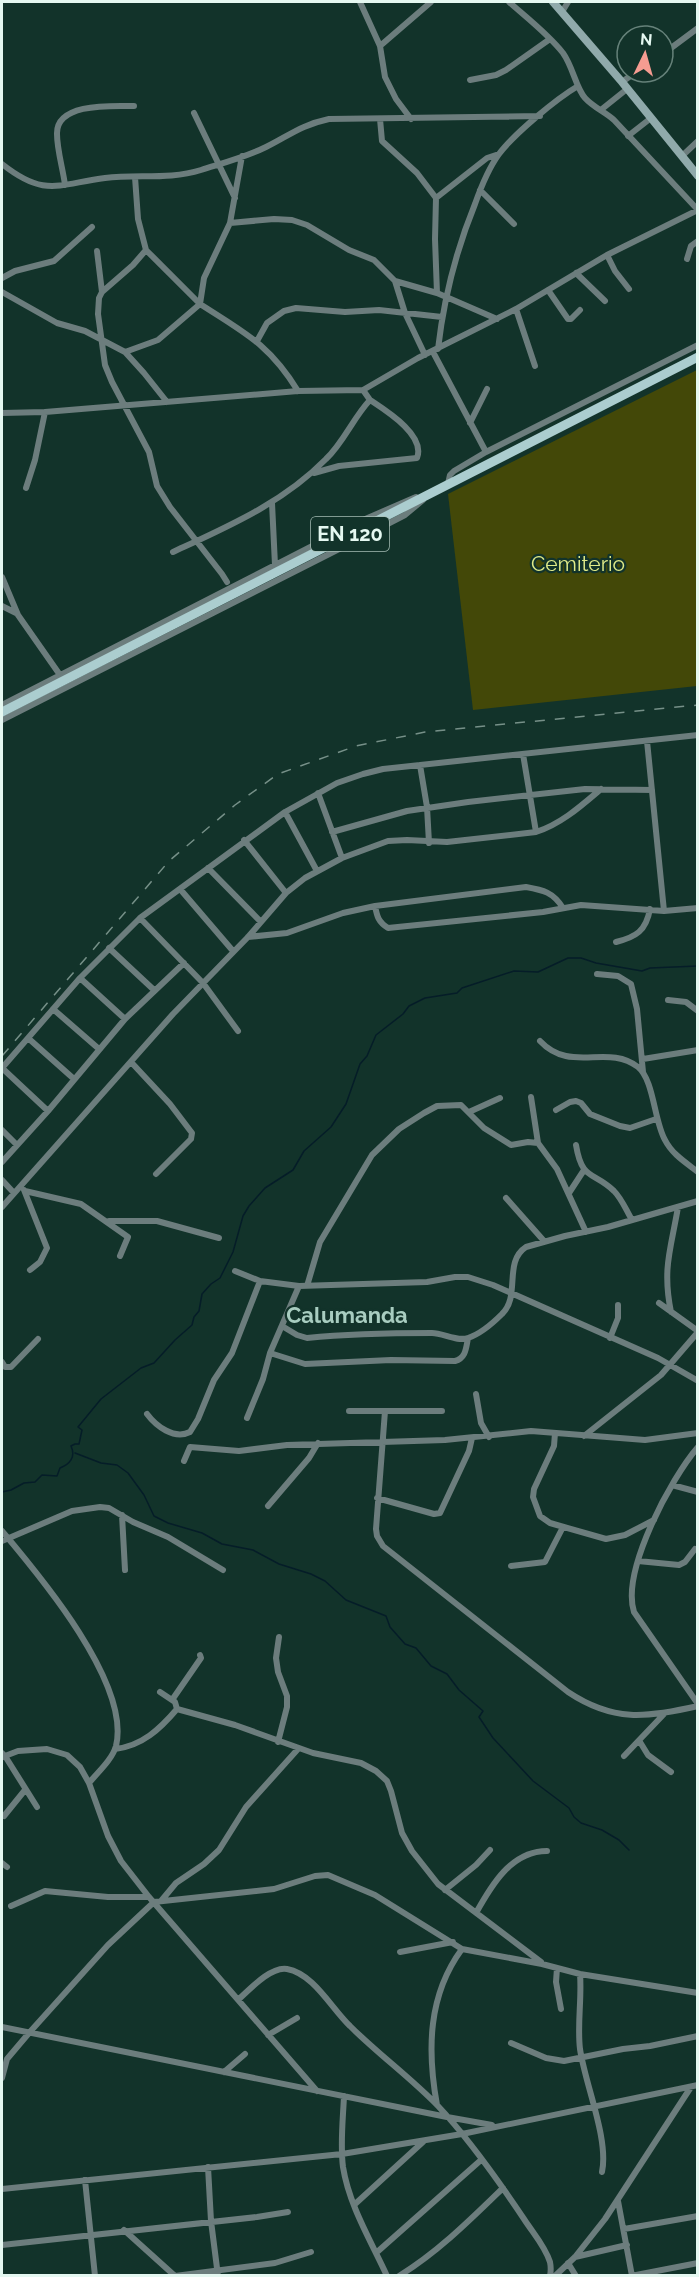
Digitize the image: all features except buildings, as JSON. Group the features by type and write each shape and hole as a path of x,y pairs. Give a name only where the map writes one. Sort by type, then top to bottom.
{"main road":[{"name":"EN 120","path":"2,712 698,357"}],"street":[{"path":"360,2 380,46 385,77 396,99 411,119"},
{"path":"380,46 431,2"},
{"path":"2,413 126,407 298,391 363,390 424,355 516,309 607,255 698,210 602,109 588,101 578,86 571,66 550,39 509,2"},
{"path":"553,2 698,176"},
{"path":"562,12 568,2"},
{"path":"675,45 698,28"},
{"path":"470,80 496,75 506,70 550,39"},
{"path":"602,109 624,85"},
{"path":"486,452 435,350 445,297 466,226 480,190 499,154 555,101 578,86"},
{"path":"65,185 57,132 59,123 67,115 97,106 134,106"},
{"path":"194,113 236,199"},
{"path":"2,164 22,178 44,187 89,180 176,176 267,147 288,134 315,122 353,117 411,119 540,116"},
{"path":"628,136 651,118"},
{"path":"380,119 382,141 417,173 436,198 437,293"},
{"path":"682,156 698,141"},
{"path":"436,198 487,158 499,154"},
{"path":"124,352 158,340 200,304 204,278 230,223 242,156"},
{"path":"135,177 138,219 146,250 200,304 257,341 279,362 298,391"},
{"path":"480,190 514,224"},
{"path":"230,223 274,219 292,220 307,225 349,250 374,260 395,280 437,293 497,319"},
{"path":"2,278 15,271 54,261 92,227"},
{"path":"687,259 692,246 698,241"},
{"path":"146,250 133,265 102,292 99,298 98,314 105,364 148,452 157,486 170,507 227,582"},
{"path":"97,251 102,292"},
{"path":"607,255 615,271 629,289"},
{"path":"576,273 605,300"},
{"path":"395,280 405,313 424,355"},
{"path":"548,291 568,319 580,310"},
{"path":"2,292 57,323 102,339 124,352 167,402"},
{"path":"257,341 267,323 284,310 296,308 345,312 379,310 442,317"},
{"path":"516,309 535,366"},
{"path":"448,484 450,475 454,471 486,452 698,345"},
{"path":"470,423 487,389"},
{"path":"308,476 326,468 417,458 418,451 408,429 401,421 370,400 363,390"},
{"path":"173,552 272,503 308,476 328,457 359,411 370,400"},
{"path":"26,488 35,460 45,412"},
{"path":"2,705 403,501 436,490"},
{"path":"2,720 405,515 436,490"},
{"path":"272,503 275,565"},
{"path":"2,577 18,615 60,675"},
{"path":"2,606 18,615"},
{"path":"48,1112 2,1068 80,978 140,918 285,812 318,793 363,774 420,765 698,735"},
{"path":"647,741 664,911"},
{"path":"523,754 536,832"},
{"path":"420,765 427,807 429,843"},
{"path":"332,832 427,807 601,789 652,790"},
{"path":"2,1207 14,1193 23,1188 131,1062 286,893 317,871 342,858 388,841 407,840 429,843 536,832 549,828 571,814 601,789"},
{"path":"318,793 342,858"},
{"path":"285,812 317,871"},
{"path":"244,840 286,893"},
{"path":"208,868 261,922"},
{"path":"248,937 287,933 343,913 375,906 526,887 552,894 563,908"},
{"path":"180,889 233,951"},
{"path":"375,906 378,918 388,928 543,912 581,905 664,911 698,908"},
{"path":"616,942 634,937 643,929 650,909"},
{"path":"140,918 203,983 238,1030"},
{"path":"109,948 154,990"},
{"path":"2,1162 16,1144 48,1112 125,1019 184,963"},
{"path":"597,974 618,976 631,984 637,1009 643,1072 656,1119 664,1140 672,1151 698,1172"},
{"path":"80,978 125,1019"},
{"path":"668,1000 686,1002 698,1011"},
{"path":"53,1009 99,1049"},
{"path":"28,1038 74,1079"},
{"path":"540,1041 563,1057 601,1056 621,1060 636,1066 643,1072"},
{"path":"643,1059 698,1050"},
{"path":"131,1062 170,1104 192,1133 191,1139 156,1174"},
{"path":"531,1097 538,1143 557,1169 586,1232"},
{"path":"470,1112 500,1098"},
{"path":"556,1110 576,1101 581,1103 590,1114 630,1128 656,1119"},
{"path":"307,1286 320,1242 372,1155 399,1129 437,1106 456,1103 461,1104 484,1128 504,1142 511,1145 538,1143"},
{"path":"2,1130 16,1144"},
{"path":"576,1145 578,1158 584,1170 614,1192 632,1220"},
{"path":"569,1193 584,1170"},
{"path":"2,1180 14,1193"},
{"path":"23,1188 81,1204 108,1221 128,1237 120,1256"},
{"path":"23,1188 47,1248 40,1262 30,1270"},
{"path":"506,1198 544,1241"},
{"path":"282,1326 307,1338 435,1333 462,1339 468,1338 503,1314 508,1307 518,1254 526,1247 698,1201"},
{"path":"671,1312 666,1286 666,1271 678,1207"},
{"path":"108,1221 157,1221 219,1238"},
{"path":"235,1271 260,1281 299,1286 426,1282 468,1277 670,1365 698,1381"},
{"path":"147,1414 154,1424 163,1430 185,1434 190,1432 198,1419 214,1380 232,1353 260,1281"},
{"path":"248,1418 270,1353 299,1286"},
{"path":"584,1436 647,1388 698,1332 659,1303"},
{"path":"610,1338 618,1318 618,1305"},
{"path":"270,1353 305,1364 455,1360 461,1359 464,1355 468,1338"},
{"path":"2,1362 6,1367 11,1367 38,1339"},
{"path":"476,1394 481,1424 489,1437"},
{"path":"349,1411 442,1411"},
{"path":"385,1411 376,1529 383,1546 568,1692 586,1704 603,1711 628,1715 664,1714 698,1705 634,1612 632,1598 638,1561 654,1520 681,1468 698,1447"},
{"path":"184,1461 187,1451 193,1446 239,1450 318,1443 382,1443 489,1437 531,1431 645,1440 698,1433"},
{"path":"190,1432 193,1446"},
{"path":"555,1433 554,1446 534,1489 533,1497 543,1519 597,1537 615,1538 654,1520"},
{"path":"377,1498 434,1514 440,1513 465,1460 472,1438"},
{"path":"268,1506 309,1458 318,1443"},
{"path":"672,1485 698,1492"},
{"path":"5,1540 72,1511 109,1508 224,1570"},
{"path":"122,1515 125,1570"},
{"path":"511,1566 545,1562 563,1527"},
{"path":"2,1531 5,1540 60,1606 100,1668 111,1694 115,1709 117,1739 115,1749 89,1784"},
{"path":"638,1561 679,1565 685,1562 695,1549"},
{"path":"278,1742 287,1707 287,1696 278,1672 276,1658 279,1636"},
{"path":"172,1700 201,1658 200,1655"},
{"path":"160,1692 175,1702 177,1709"},
{"path":"115,1749 130,1747 141,1742 177,1709"},
{"path":"177,1709 235,1725 298,1749 362,1763 376,1771 387,1781 402,1833 423,1865 445,1890 542,1964"},
{"path":"624,1756 640,1742 664,1714"},
{"path":"640,1742 648,1755 671,1772"},
{"path":"37,1807 3,1755 18,1751 47,1749 67,1755 80,1767 89,1784 108,1836 121,1860 151,1900 317,2091"},
{"path":"161,1901 176,1882 204,1864 219,1850 246,1807 298,1749"},
{"path":"4,1816 25,1790"},
{"path":"445,1890 476,1865 490,1850"},
{"path":"476,1913 494,1883 513,1863 538,1851 547,1851"},
{"path":"11,1906 45,1891 161,1901 242,1893 328,1875 375,1895 462,1949 542,1964 580,1974 698,1993"},
{"path":"2,2078 7,2059 151,1900"},
{"path":"400,1952 453,1942"},
{"path":"438,2106 433,2071 432,2020 441,1985 462,1949"},
{"path":"238,2000 272,1972 284,1968 296,1971 315,1986 348,2025 438,2106 462,2134 503,2188 544,2249 551,2267 550,2276"},
{"path":"557,1968 557,1994 561,2009"},
{"path":"580,1974 579,2021 582,2056 589,2091 595,2106 604,2162 602,2172"},
{"path":"268,2035 297,2018"},
{"path":"2,2027 447,2117 499,2125"},
{"path":"2,2034 13,2030"},
{"path":"511,2043 564,2061 698,2036"},
{"path":"224,2072 245,2054"},
{"path":"2,2189 342,2154 462,2134 694,2086"},
{"path":"555,2276 575,2257 618,2202 694,2086"},
{"path":"344,2096 343,2169 354,2205 387,2276"},
{"path":"354,2205 426,2139"},
{"path":"376,2253 481,2160"},
{"path":"208,2167 211,2221 218,2273"},
{"path":"85,2180 94,2276"},
{"path":"399,2276 420,2263 462,2228 503,2188"},
{"path":"618,2202 632,2275 698,2263"},
{"path":"2,2245 288,2211"},
{"path":"624,2229 698,2216"},
{"path":"124,2230 175,2276 218,2273 275,2263 311,2252"},
{"path":"575,2257 627,2245"},
{"path":"568,2264 576,2276"}],"green space":[{"name":"Cemiterio","path":"697,370 697,686 473,710 448,494"}],"waterway":[{"path":"2,1492 24,1483 35,1482 42,1475 57,1476 60,1468 71,1460 73,1454 71,1446 79,1444 82,1430 78,1427 101,1399 141,1368 154,1363 192,1325 199,1311 202,1294 220,1278 233,1252 243,1216 249,1206 265,1188 293,1170 304,1151 331,1127 346,1104 360,1064 367,1056 376,1035 403,1014 409,1006 425,998 457,993 462,988 514,971 538,972 568,958 581,958 642,971 650,968 698,966"},
{"path":"75,1453 101,1463 117,1465 128,1473 144,1495 154,1516 168,1523 202,1533 222,1544 253,1550 279,1564 311,1574 325,1581 346,1600 386,1616 390,1627 405,1644 416,1648 431,1666 447,1674 459,1690 483,1711 479,1717 493,1738 533,1781 569,1808 581,1823 602,1830 619,1840 629,1850"}],"railway":[{"path":"2,1056 169,861 235,805 278,774 356,746 425,732 698,705"}],"district":[{"name":"Calumanda","path":"347,1315"}]}
